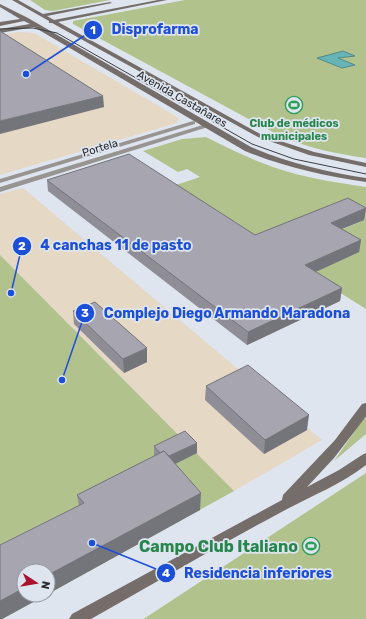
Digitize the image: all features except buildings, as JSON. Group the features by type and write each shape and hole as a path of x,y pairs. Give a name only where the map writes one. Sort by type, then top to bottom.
{"main road":[{"path":"0,4 14,0"},
{"name":"Avenida Castañares","path":"14,0 260,136 292,149 317,156 366,165"},
{"path":"0,31 165,0"},
{"path":"0,24 113,3"},
{"name":"Avenida Castañares","path":"0,4 198,122 248,149 309,170 366,180"},
{"path":"282,505 328,458 352,428 366,407"},
{"path":"78,619 282,505 330,481 356,466 366,458"}],"street":[{"name":"Portela","path":"0,181 198,122"},
{"name":"Portela","path":"0,190 206,126"}],"shaded area":[{"path":"18,32 34,33 179,118 177,123 0,175 0,35"},
{"path":"23,188 322,440 234,491 0,255 0,194"}],"green space":[{"path":"30,0 110,0 53,11 45,10"},
{"path":"185,0 366,0 366,158 323,150 282,137 73,24 73,21"},
{"path":"206,137 247,157 284,171 366,187 366,309 310,274 358,252 329,235 364,220 264,243 173,186 200,177 187,169 178,172 143,151 182,139"},
{"path":"0,255 234,491 56,590 56,563 16,563 16,603 31,603 0,619"},
{"path":"366,415 366,434 334,461"},
{"name":"Campo Club Italiano","path":"366,473 366,619 144,619 145,618"}],"water":[{"path":"343,51 355,56 338,58 355,65 342,68 317,58"}],"tram line":[{"path":"0,29 33,28 57,33 252,144 294,159 366,174"}],"place":[{"name":"Disprofarma","path":"26,74"},
{"name":"Club de médicos municipales","path":"294,105"},
{"name":"4 canchas 11 de pasto","path":"11,293"},
{"name":"Complejo Diego Armando Maradona","path":"62,380"},
{"name":"Residencia inferiores","path":"92,543"},
{"name":"Campo Club Italiano","path":"311,546"}]}
